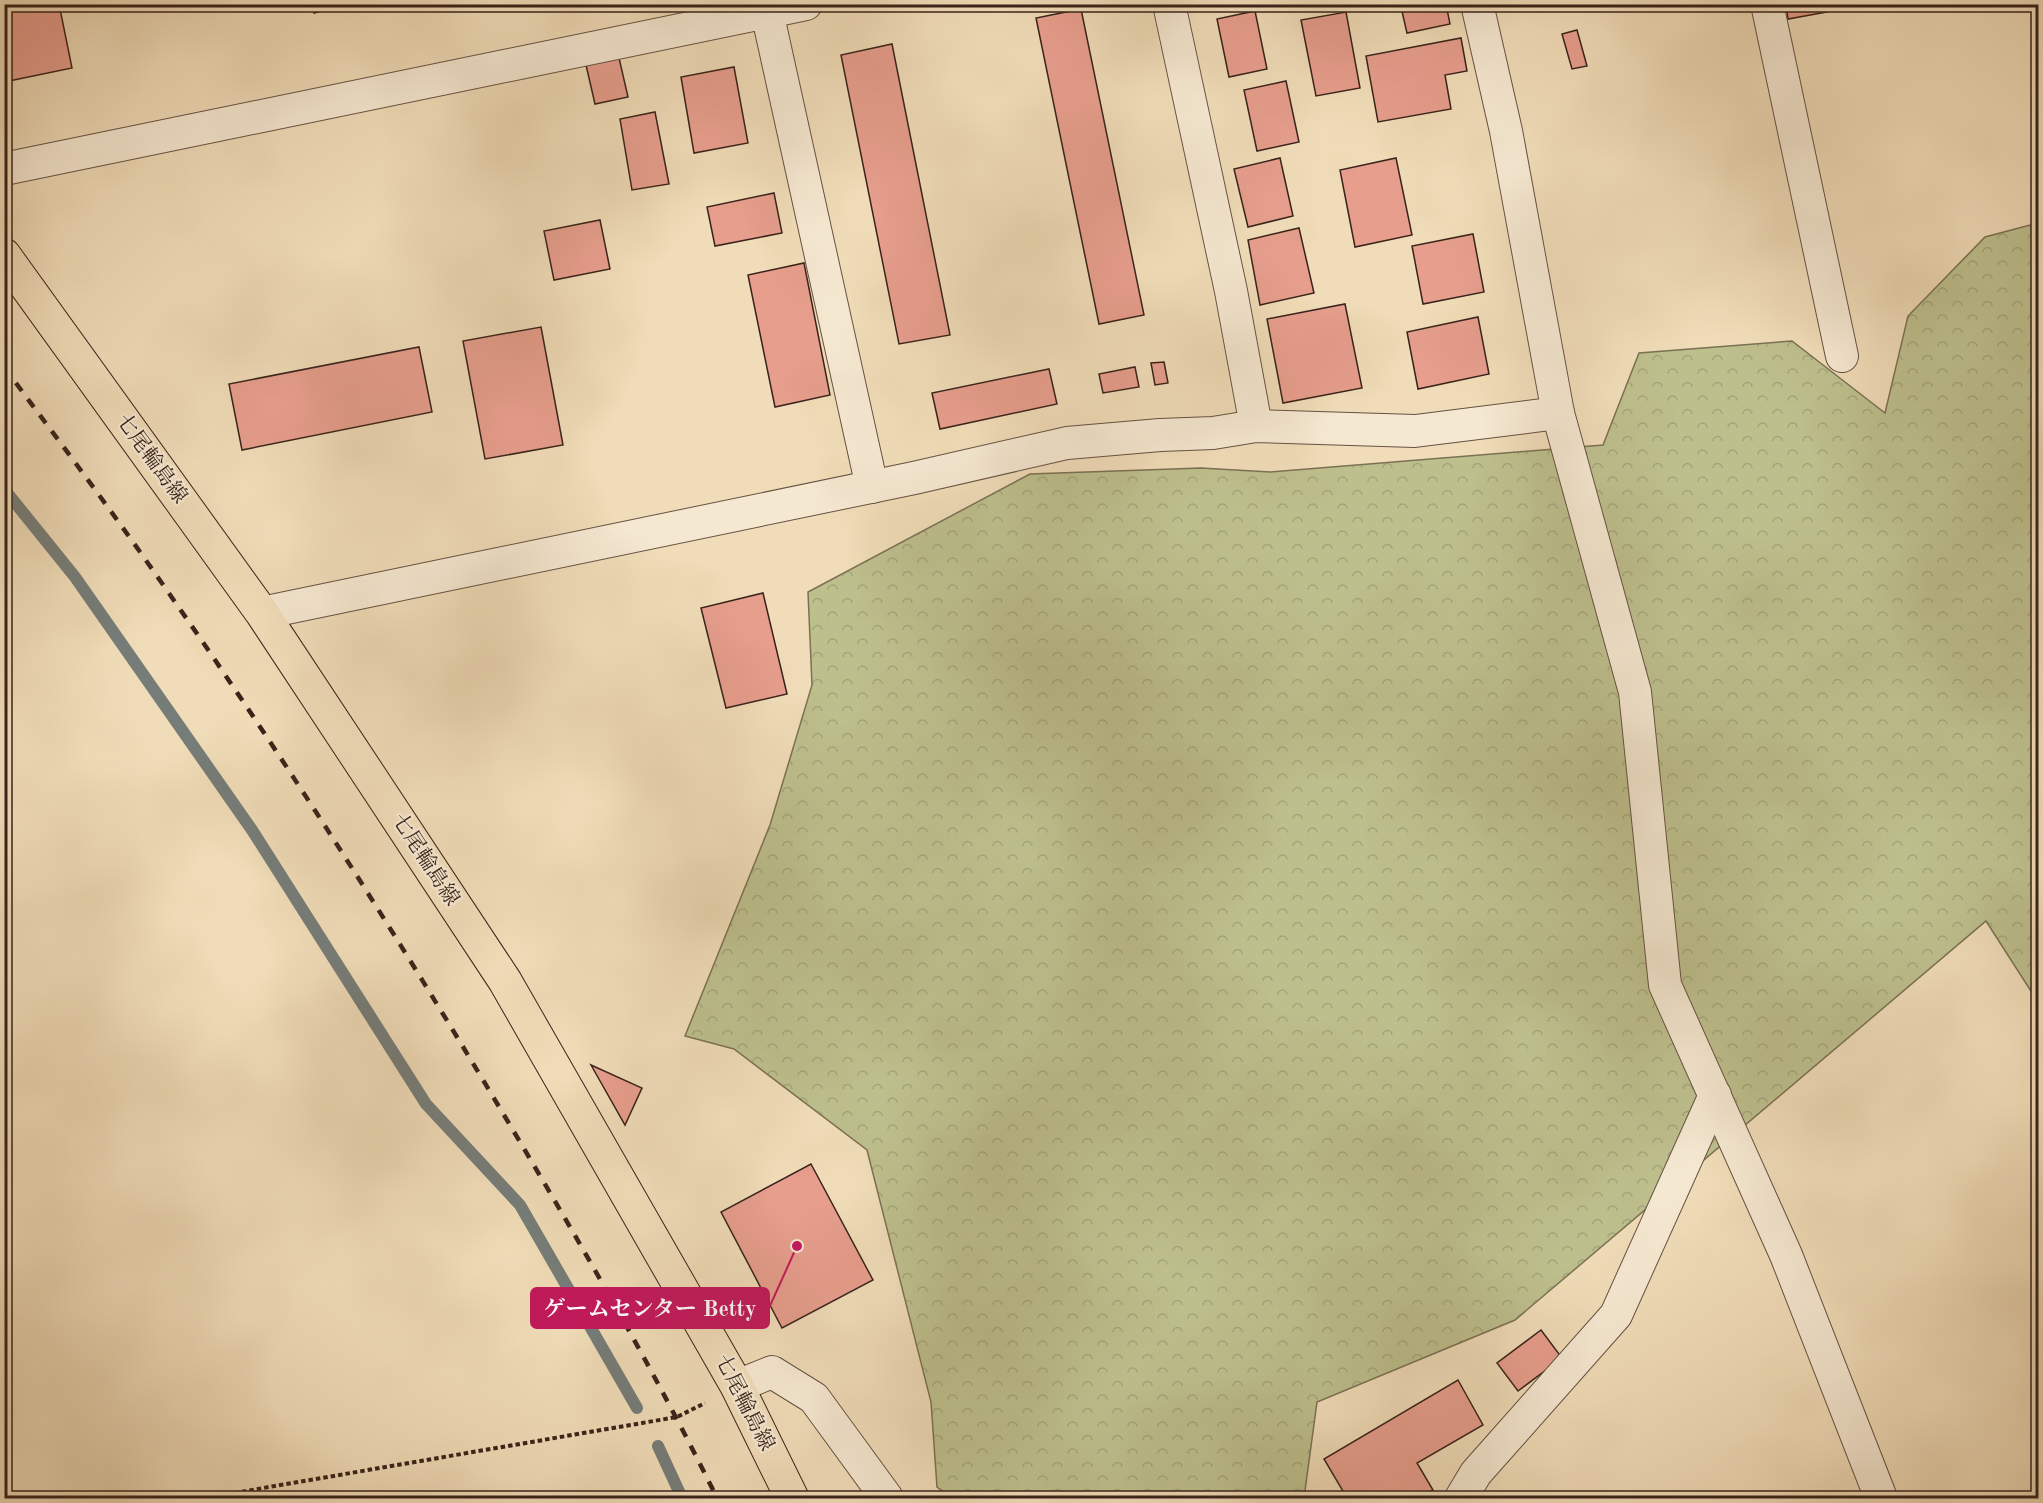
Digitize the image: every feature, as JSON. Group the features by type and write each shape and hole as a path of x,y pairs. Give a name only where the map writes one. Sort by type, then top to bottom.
{"main road":[{"name":"七尾輪島線","path":"4,255 262,613 505,981 737,1386 792,1498"}],"street":[{"path":"4,169 806,4"},
{"path":"1169,4 1231,291 1256,426"},
{"path":"1477,4 1506,130 1558,413 1635,692 1665,985 1786,1255 1881,1498"},
{"path":"1767,4 1842,356"},
{"path":"767,12 872,487"},
{"path":"262,613 872,487 1067,443 1212,433 1256,426 1415,431 1558,413"},
{"path":"1461,1498 1476,1473 1616,1315 1715,1095"},
{"path":"737,1386 772,1372 814,1398 887,1498"}],"path":[{"path":"205,1498 677,1417 737,1386"}],"green space":[{"path":"2038,223 2038,1002 1986,921 1515,1320 1317,1402 1304,1498 952,1498 937,1487 931,1402 867,1150 734,1049 685,1036 770,825 812,685 808,592 1030,474 1201,468 1270,472 1603,445 1639,353 1792,341 1885,413 1908,316 1985,237"}],"building":[{"path":"4,4 59,4 72,68 4,82"},
{"path":"312,4 349,4 314,13"},
{"path":"1411,4 1446,4 1450,24 1407,33 1401,7"},
{"path":"1786,4 1848,4 1849,8 1788,19"},
{"path":"1081,9 1144,315 1099,324 1036,18"},
{"path":"1255,11 1267,69 1229,77 1217,19"},
{"path":"1346,12 1360,88 1316,96 1301,20"},
{"path":"1577,30 1587,66 1572,69 1562,34"},
{"path":"1461,38 1467,71 1445,75 1451,109 1378,122 1366,56"},
{"path":"892,44 950,335 899,344 841,55"},
{"path":"619,58 628,97 595,104 586,65"},
{"path":"734,67 748,143 694,153 681,77"},
{"path":"1286,81 1299,142 1257,151 1244,90"},
{"path":"655,112 669,184 632,190 620,119"},
{"path":"1280,158 1293,216 1248,227 1234,169"},
{"path":"1396,158 1412,235 1355,247 1340,170"},
{"path":"774,193 782,233 715,246 707,207"},
{"path":"600,220 610,269 554,280 544,231"},
{"path":"1299,228 1314,293 1260,305 1248,240"},
{"path":"1473,234 1484,292 1423,304 1412,246"},
{"path":"804,263 830,395 775,407 748,275"},
{"path":"1345,304 1362,388 1283,403 1267,319"},
{"path":"1478,317 1489,374 1418,389 1407,332"},
{"path":"541,327 563,445 485,459 463,341"},
{"path":"419,347 432,412 242,450 229,384"},
{"path":"1164,362 1168,383 1155,385 1151,363"},
{"path":"1135,367 1139,387 1103,393 1099,374"},
{"path":"1049,369 1057,404 940,429 932,393"},
{"path":"763,593 787,694 726,708 701,608"},
{"path":"591,1065 642,1088 625,1125"},
{"path":"811,1164 873,1280 782,1328 721,1212"},
{"path":"1541,1330 1562,1358 1518,1391 1497,1363"},
{"path":"1458,1380 1483,1425 1417,1463 1433,1490 1419,1498 1347,1498 1324,1459"}],"waterway":[{"path":"4,489 75,577 252,830 426,1104 520,1205 637,1408"},
{"path":"658,1446 682,1498"}],"railway":[{"path":"4,367 121,525 204,643 291,773 375,905 458,1038 584,1251 666,1398 717,1498"}],"place":[{"name":"ゲームセンター Betty","path":"797,1246"}]}
